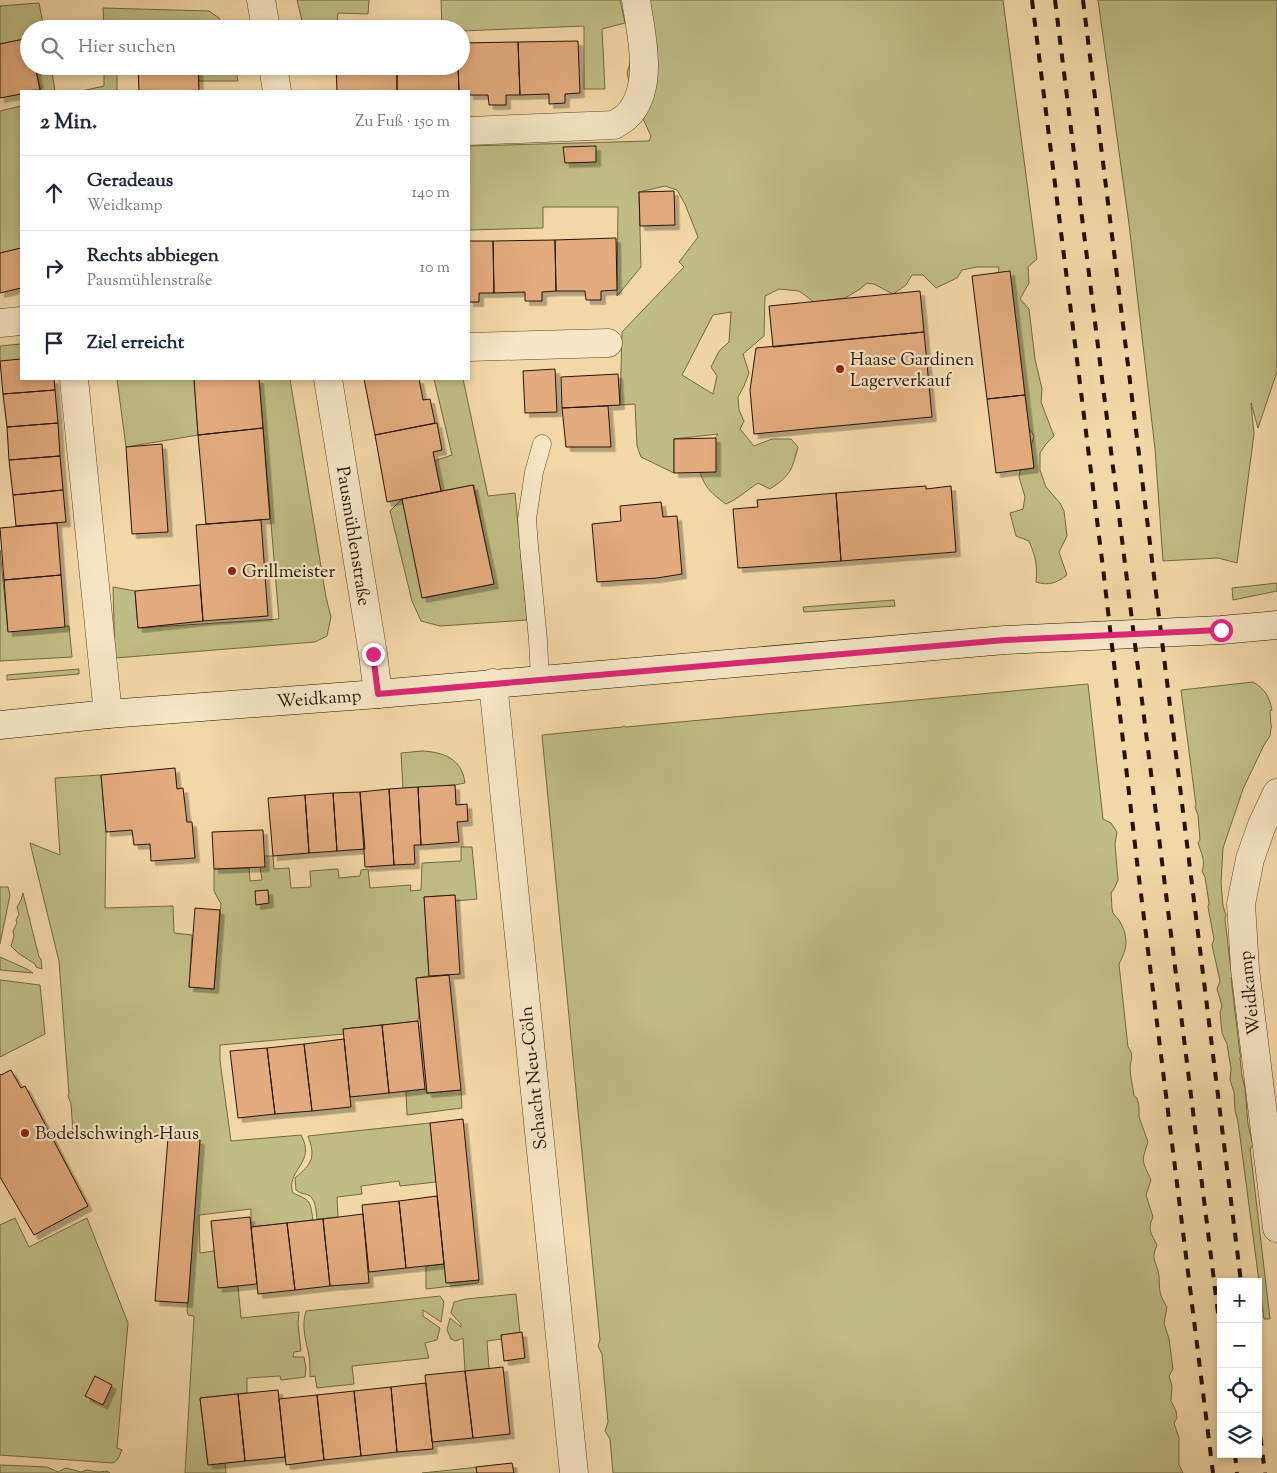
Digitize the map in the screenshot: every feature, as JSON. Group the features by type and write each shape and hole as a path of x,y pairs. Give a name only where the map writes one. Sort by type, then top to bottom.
{"street":[{"path":"261,0 264,20"},
{"path":"470,131 614,125 629,114 639,98 644,79 642,39 636,0"},
{"path":"274,75 277,90"},
{"path":"0,323 20,321"},
{"path":"470,346 608,343"},
{"path":"74,380 108,714"},
{"name":"Pausmühlenstraße","path":"328,380 378,694"},
{"name":"Weidkamp","path":"0,725 108,714 378,694 1005,640 1277,626"},
{"name":"Schacht Neu-Cöln","path":"493,683 574,1473"},
{"name":"Weidkamp","path":"1277,793 1262,825 1250,859 1241,904 1245,969 1277,1228"}],"lane":[{"path":"540,679 527,519 534,472 542,444"}],"shaded area":[{"path":"297,0 369,0 368,14 338,13 337,20 302,20"},
{"path":"441,0 620,0 625,23 602,29 605,89 584,89 584,26 470,31 470,20 442,20"},
{"path":"628,0 1003,0 1037,259 1028,267 1029,283 1020,299 1029,309 1035,359 1042,389 1041,402 1054,436 1040,453 1040,470 1046,487 1060,503 1064,511 1067,536 1059,552 1067,575 1052,583 1036,582 1036,566 1031,546 1029,541 1016,536 1010,513 1023,509 1025,497 1019,477 1022,459 1031,446 1034,436 1021,415 997,280 999,267 977,267 962,270 957,278 936,288 923,275 912,275 906,285 893,294 874,284 867,283 845,298 814,302 799,291 779,289 765,296 764,336 743,354 749,373 738,397 739,410 744,421 740,429 754,446 772,439 791,439 798,447 787,476 770,489 758,483 726,504 711,491 702,478 697,464 718,434 674,439 674,473 641,457 637,446 635,404 620,405 622,332 684,267 679,262 698,237 685,204 677,190 665,186 639,192 641,267 617,296 618,207 543,207 543,228 470,230 470,146 649,141 651,136 643,119 642,103 631,88 627,73 631,60","holes":["731,312 729,342 719,351 711,367 717,376 713,394 682,375 713,315"]},
{"path":"1098,0 1277,0 1277,372 1258,428 1251,403 1254,434 1237,563 1218,558 1163,561 1155,449 1129,224"},
{"path":"39,3 42,20 20,20 20,40 0,44 0,6"},
{"path":"103,8 209,11 220,20 104,20"},
{"path":"37,75 52,75 55,90 41,90"},
{"path":"104,75 117,75 117,90 86,90 104,86"},
{"path":"199,75 237,75 238,81 199,81"},
{"path":"20,106 20,248 0,253 0,111"},
{"path":"20,344 20,361 0,364 0,346"},
{"path":"117,380 194,380 198,435 126,447"},
{"path":"259,380 290,380 326,597 331,617 327,636 315,642 115,658 113,587 135,591 138,628 279,619"},
{"path":"434,380 463,380 488,496 515,493 527,620 440,626 421,621 412,601 390,511 402,499 423,598 493,584 474,485 441,491 434,461 452,455"},
{"path":"0,550 8,631 69,626 72,657 0,661"},
{"path":"1277,583 1277,591 1233,600 1232,588"},
{"path":"894,600 895,606 804,612 803,607"},
{"path":"79,669 79,674 7,680 7,675"},
{"path":"1253,682 1261,687 1268,697 1272,710 1270,711 1272,727 1270,736 1243,789 1223,848 1221,883 1233,976 1231,978 1242,1076 1248,1124 1253,1146 1250,1148 1270,1319 1264,1319 1262,1278 1259,1278 1234,1092 1230,1080 1231,1069 1227,1044 1222,1033 1220,1012 1222,1006 1217,989 1220,981 1212,945 1214,939 1205,877 1202,871 1202,853 1198,843 1200,840 1198,815 1195,807 1181,690"},
{"path":"1088,684 1103,819 1111,823 1117,832 1115,844 1118,880 1111,893 1112,909 1123,928 1126,938 1124,953 1119,964 1128,1047 1132,1054 1130,1074 1134,1096 1137,1098 1139,1106 1139,1117 1148,1142 1144,1161 1151,1180 1146,1195 1153,1217 1150,1228 1157,1245 1154,1258 1159,1276 1160,1292 1167,1307 1164,1323 1169,1339 1173,1369 1169,1376 1172,1386 1171,1401 1176,1411 1177,1418 1174,1423 1179,1438 1179,1465 1183,1473 613,1473 610,1439 605,1431 608,1422 602,1354 598,1346 600,1340 542,735"},
{"path":"422,751 438,753 451,758 460,768 465,783 403,789 401,753"},
{"path":"101,775 106,832 105,908 173,906 174,933 192,935 189,987 214,989 221,904 214,891 214,869 249,868 250,881 262,880 260,867 264,856 273,856 274,869 289,868 291,888 311,887 310,871 338,869 339,878 360,876 361,870 368,869 370,888 411,885 410,891 421,890 422,863 461,861 461,847 472,847 477,899 455,901 455,895 424,897 429,976 416,978 418,1021 344,1029 344,1034 220,1045 220,1061 231,1141 301,1135 305,1145 305,1153 293,1178 293,1193 309,1202 313,1220 251,1227 251,1209 199,1215 200,1253 214,1251 238,1286 241,1318 299,1312 298,1324 301,1351 294,1352 293,1357 304,1357 306,1368 305,1377 281,1380 280,1376 247,1378 247,1393 200,1398 208,1464 225,1463 226,1473 185,1473 194,1316 188,1315 187,1310 200,1140 149,1136 145,1138 141,1135 116,1136 114,1134 101,1134 99,1136 90,1133 80,1134 73,1132 71,1104 68,1096 59,961 30,843 60,855 55,778"},
{"path":"0,887 8,887 10,895 0,944"},
{"path":"23,893 42,969 36,967 35,964 11,946 14,936 13,931 19,914 17,907"},
{"path":"0,957 27,969 33,973 0,970"},
{"path":"0,980 40,985 45,1034 0,1057"},
{"path":"425,1089 428,1093 461,1090 462,1108 407,1115 406,1091"},
{"path":"430,1123 436,1182 400,1186 399,1181 361,1186 362,1194 337,1197 338,1217 317,1219 313,1199 296,1190 295,1178 311,1160 312,1149 308,1136"},
{"path":"15,1218 29,1247 87,1218 128,1323 117,1448 122,1450 118,1459 113,1463 0,1455 0,1225"},
{"path":"444,1264 446,1283 479,1280 478,1283 426,1289 426,1266"},
{"path":"516,1294 520,1333 501,1335 502,1339 487,1341 489,1369 465,1371 463,1338 456,1341 451,1339 447,1330 450,1318 461,1327 461,1324 451,1313 454,1302"},
{"path":"440,1296 444,1302 441,1322 423,1310 423,1316 440,1328 437,1340 425,1343 429,1358 352,1366 354,1384 317,1388 315,1376 310,1377 304,1328 306,1311"},
{"path":"0,1465 47,1467 58,1472 66,1468 81,1472 87,1470 107,1471 110,1473 0,1473"},
{"path":"476,1467 477,1473 422,1473 470,1468"}],"building":[{"path":"20,40 20,75 37,75 40,90 20,90 20,94 0,98 0,44"},
{"path":"578,41 580,93 565,94 565,103 549,104 549,94 520,95 518,42"},
{"path":"518,42 520,95 506,95 506,105 489,105 488,95 470,95 470,90 459,90 458,75 470,75 470,43"},
{"path":"138,75 198,75 199,90 139,90"},
{"path":"336,75 397,75 397,90 337,90"},
{"path":"397,75 458,75 459,90 397,90"},
{"path":"596,146 596,162 565,163 563,147"},
{"path":"674,191 675,225 640,226 639,192"},
{"path":"616,238 617,290 601,291 601,300 586,300 585,291 556,291 555,240"},
{"path":"555,240 556,291 542,292 542,301 525,301 525,292 494,293 493,241"},
{"path":"470,241 493,241 494,293 479,293 479,302 470,302"},
{"path":"20,248 20,288 0,293 0,253"},
{"path":"1010,271 1025,395 987,399 972,276"},
{"path":"920,291 924,332 773,347 769,306"},
{"name":"Haase Gardinen Lagerverkauf","path":"924,332 932,417 754,434 750,390 756,348"},
{"path":"20,359 20,380 54,380 55,390 3,394 0,361"},
{"path":"555,369 557,412 525,413 523,371"},
{"path":"618,374 620,405 562,408 561,377"},
{"path":"194,380 259,380 263,428 198,435"},
{"path":"364,380 419,380 423,400 430,399 435,423 375,435"},
{"path":"55,390 58,423 7,427 3,394"},
{"path":"1025,395 1034,468 996,473 987,399"},
{"path":"608,406 611,447 566,447 562,408"},
{"path":"58,423 60,456 9,460 7,427"},
{"path":"437,423 442,450 433,452 441,491 387,502 375,435"},
{"path":"263,428 270,519 206,524 198,435"},
{"path":"716,438 716,472 674,473 674,439"},
{"path":"162,444 168,532 132,534 126,447"},
{"path":"60,456 63,490 13,495 9,460"},
{"path":"473,485 494,584 422,598 402,499"},
{"path":"926,486 926,489 951,486 956,552 841,561 836,493"},
{"path":"63,490 66,522 16,526 13,495"},
{"path":"836,493 841,561 738,568 733,509 758,507 757,500"},
{"path":"661,502 663,517 677,516 682,574 657,578 597,582 592,524 621,521 620,506"},
{"name":"Grillmeister","path":"261,520 268,616 203,621 196,525"},
{"path":"57,523 61,575 4,580 0,528"},
{"path":"61,575 65,627 8,632 4,580"},
{"path":"200,585 203,621 138,628 135,591"},
{"path":"175,768 177,789 183,788 187,822 192,822 195,858 151,861 150,844 134,845 132,830 106,832 101,775"},
{"path":"455,785 456,805 467,804 468,821 457,822 459,842 421,845 418,787"},
{"path":"418,787 421,845 414,845 415,864 394,865 389,789"},
{"path":"389,789 394,865 365,867 360,792"},
{"path":"360,792 365,849 337,851 333,793"},
{"path":"333,793 337,851 309,853 305,795"},
{"path":"305,795 309,853 273,856 268,798"},
{"path":"263,830 265,867 214,869 212,832"},
{"path":"268,890 269,903 256,905 255,891"},
{"path":"455,895 460,974 429,976 424,897"},
{"path":"195,908 220,910 214,989 189,987"},
{"path":"449,975 461,1090 427,1093 416,978"},
{"path":"418,1021 425,1089 389,1093 382,1025"},
{"path":"382,1025 389,1093 350,1097 343,1029"},
{"path":"344,1039 351,1107 312,1111 304,1044"},
{"path":"304,1044 312,1111 275,1114 267,1048"},
{"path":"267,1048 275,1114 238,1118 230,1051"},
{"name":"Bodelschwingh-Haus","path":"11,1070 21,1088 25,1086 88,1206 34,1235 0,1177 0,1074"},
{"path":"463,1119 479,1280 446,1283 430,1123"},
{"path":"168,1138 200,1140 188,1303 155,1301"},
{"path":"437,1196 444,1264 406,1268 399,1201"},
{"path":"399,1201 406,1268 369,1272 362,1205"},
{"path":"363,1214 369,1283 330,1286 323,1219"},
{"path":"250,1217 257,1284 218,1288 211,1221"},
{"path":"323,1219 330,1286 295,1290 287,1223"},
{"path":"287,1223 295,1290 258,1294 251,1227"},
{"path":"522,1332 525,1358 504,1361 501,1335"},
{"path":"503,1367 510,1434 473,1438 465,1371"},
{"path":"465,1371 473,1438 432,1442 425,1375"},
{"path":"95,1376 112,1385 103,1405 85,1396"},
{"path":"426,1383 433,1449 397,1452 391,1387"},
{"path":"391,1387 397,1452 361,1456 354,1391"},
{"path":"278,1390 285,1457 245,1461 238,1394"},
{"path":"354,1391 361,1456 324,1460 317,1395"},
{"path":"238,1394 245,1461 208,1465 200,1398"},
{"path":"317,1395 324,1460 286,1465 279,1399"},
{"path":"512,1463 514,1473 477,1473 476,1467"}],"railway":[{"path":"1032,0 1213,1473"},
{"path":"1055,0 1219,1323"},
{"path":"1083,0 1241,1278"},
{"path":"1262,1450 1265,1473"},
{"path":"1235,1458 1237,1473"}],"place":[{"name":"Haase Gardinen Lagerverkauf","path":"840,369"},
{"name":"Grillmeister","path":"232,571"},
{"name":"Bodelschwingh-Haus","path":"25,1133"}],"route":[{"path":"373,654 378,694 1005,640 1221,630"}]}
